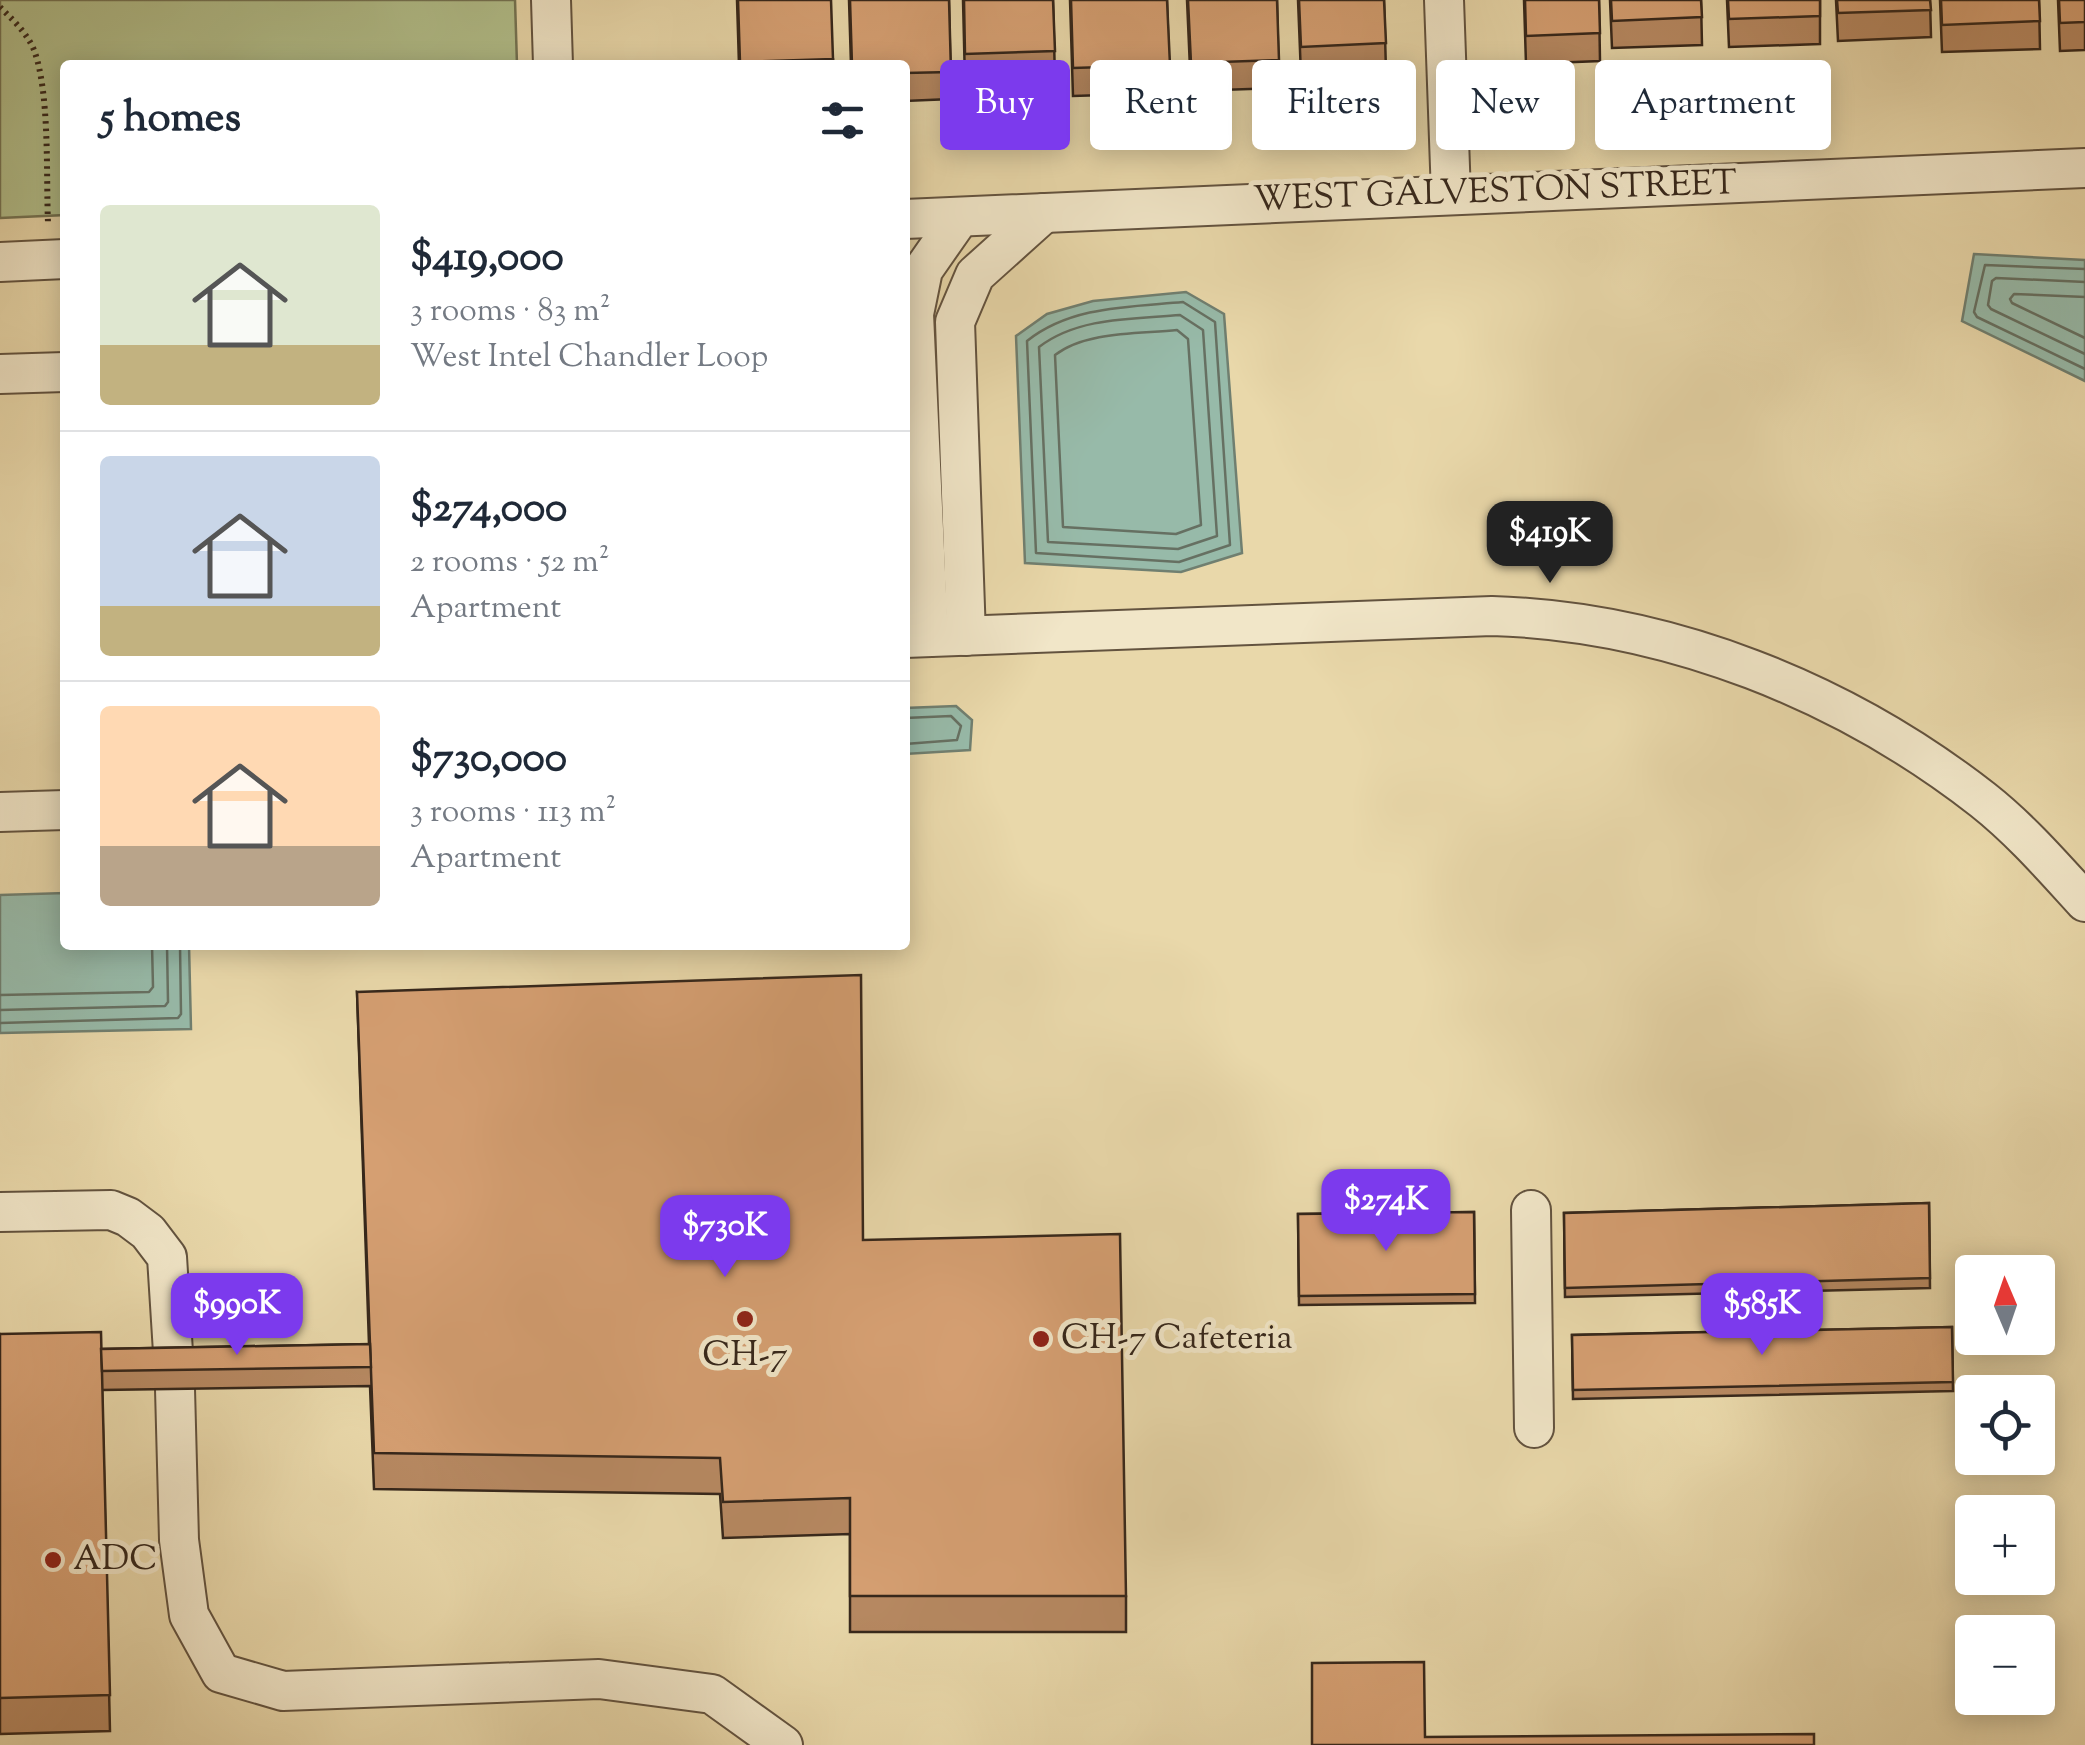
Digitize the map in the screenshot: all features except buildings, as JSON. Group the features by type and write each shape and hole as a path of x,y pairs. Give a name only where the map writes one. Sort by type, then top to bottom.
{"street":[{"path":"551,0 553,60"},
{"path":"1444,0 1451,194"},
{"name":"WEST GALVESTON STREET","path":"910,219 2085,168"},
{"path":"934,637 955,322 975,275 1044,213"},
{"path":"934,637 914,314 923,270 960,216"},
{"path":"0,262 57,260"},
{"path":"0,374 60,372"},
{"path":"934,637 1492,616 1620,632 1728,661 1810,694 1874,726 1984,802 2026,839 2085,902"},
{"path":"0,812 60,810"},
{"path":"0,1212 111,1210 148,1232 167,1257 179,1540 189,1615 221,1674 283,1691 599,1679 712,1694 782,1745"},
{"path":"1531,1210 1534,1428"}],"path":[{"path":"0,7 19,25 34,51 42,89 57,260"}],"green space":[{"path":"0,0 515,0 517,60 60,60 60,215 0,218"}],"water":[{"path":"1974,254 2085,260 2085,381 1962,321"},
{"path":"1186,292 1224,314 1242,553 1181,572 1025,563 1016,336 1047,314 1093,301"},
{"path":"956,706 972,720 970,750 910,754 910,708"},
{"path":"60,893 60,950 189,950 191,1029 0,1033 0,895"}],"place":[{"name":"CH-7","path":"745,1319"},
{"name":"CH-7 Cafeteria","path":"1041,1339"},
{"name":"ADC","path":"53,1560"}]}
